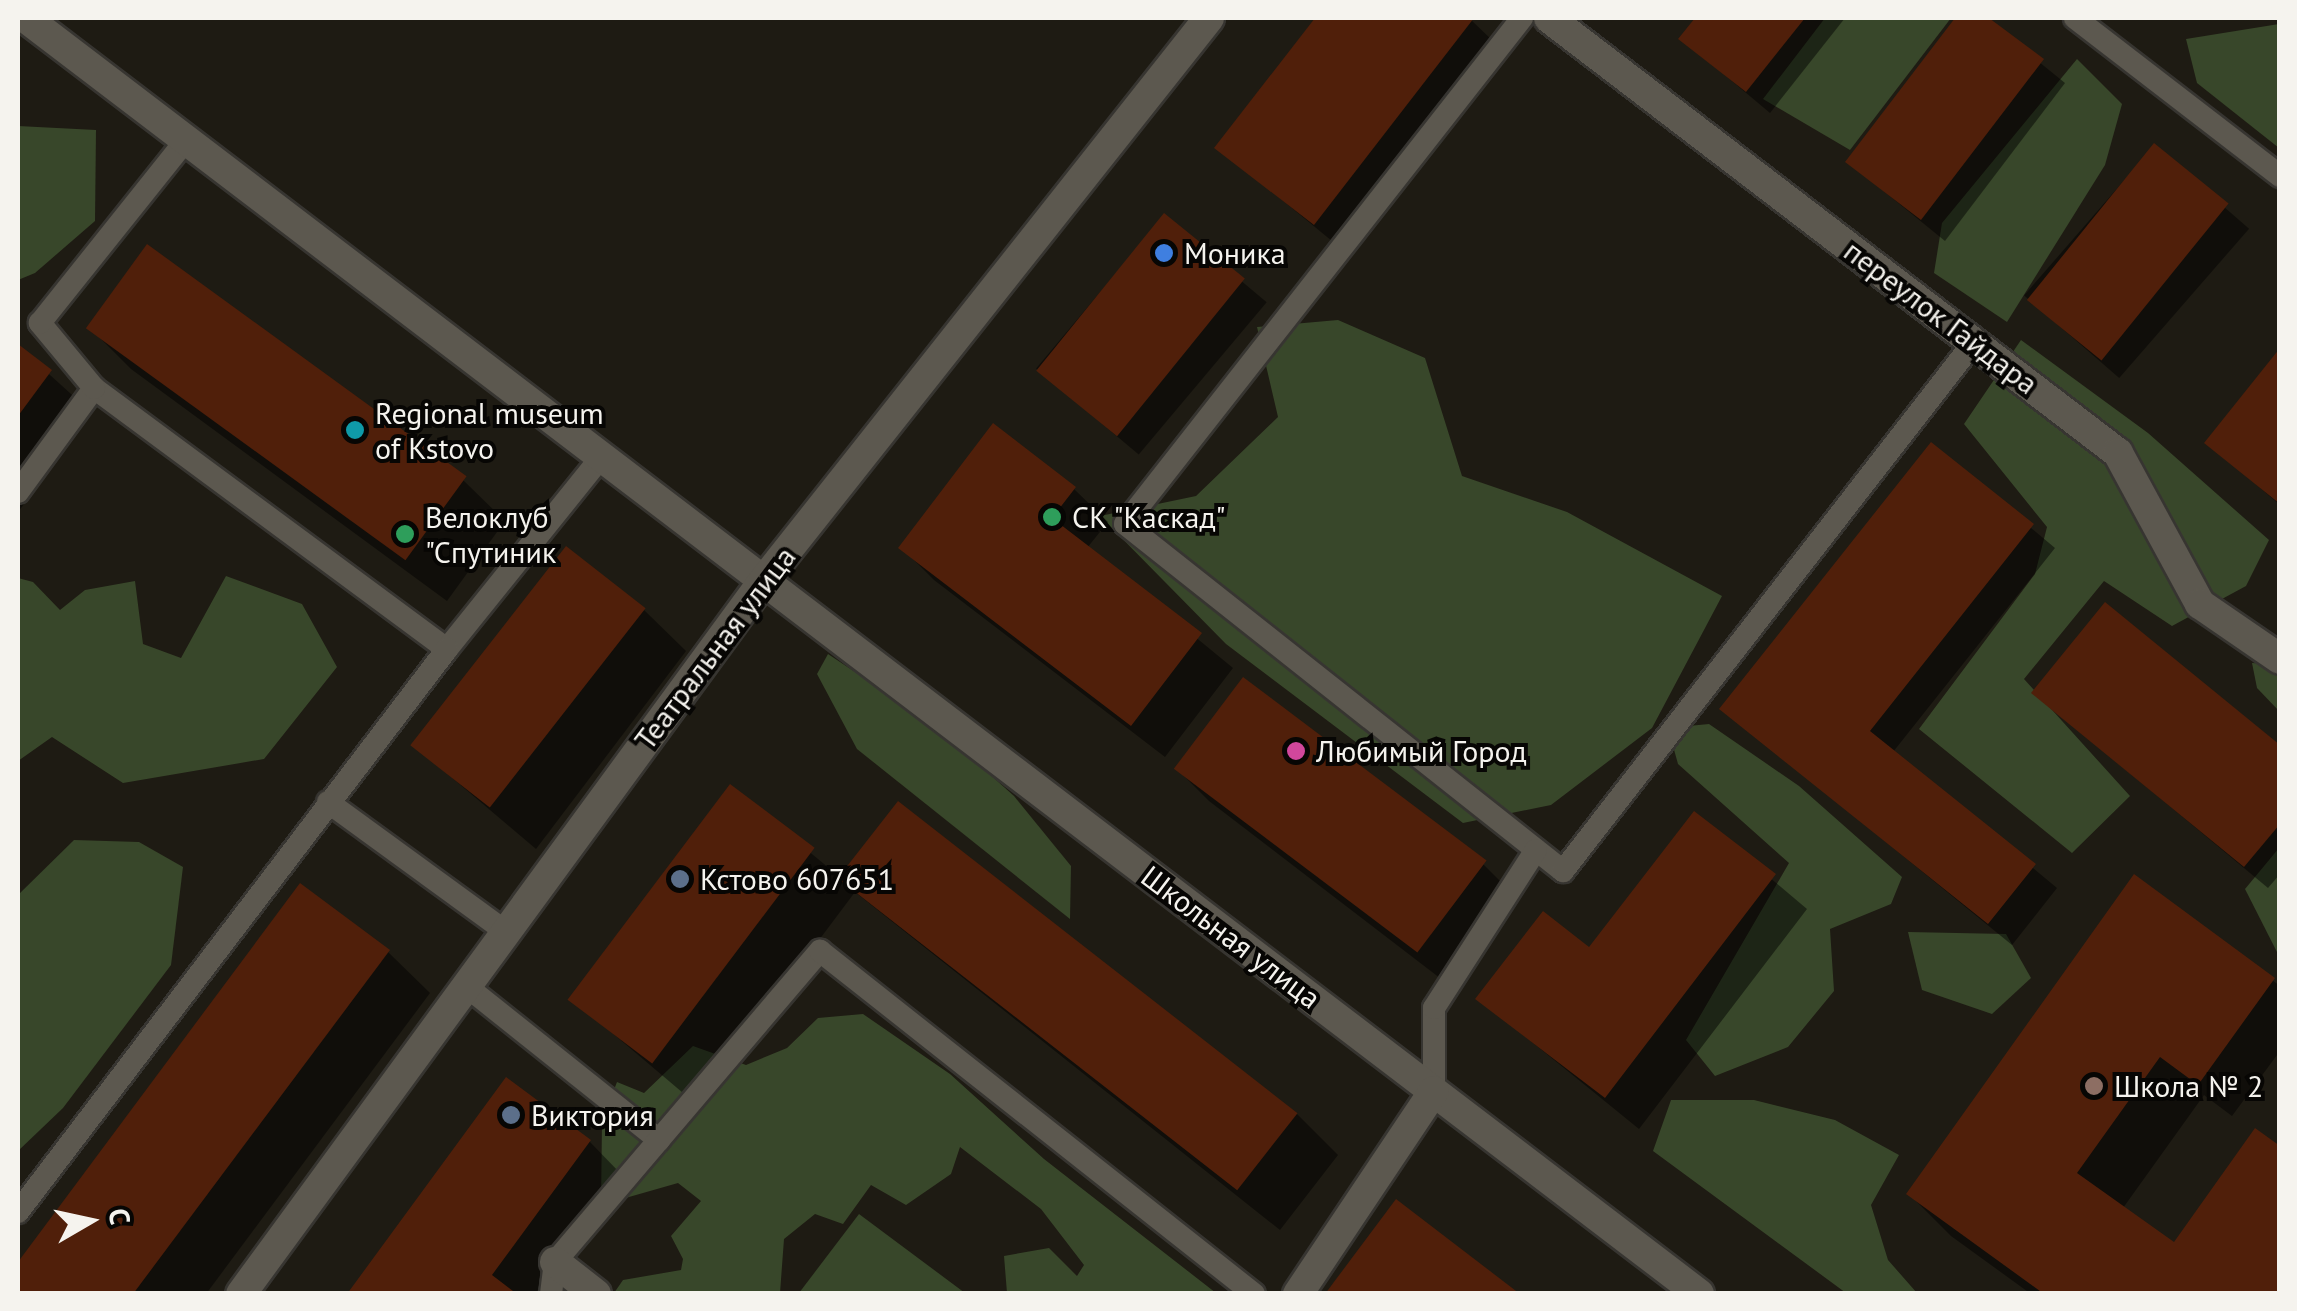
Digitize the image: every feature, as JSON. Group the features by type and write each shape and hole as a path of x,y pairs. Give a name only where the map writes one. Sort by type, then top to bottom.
{"street":[{"name":"Школьная улица","path":"26,18 1699,1294"},
{"name":"Театральная улица","path":"241,1294 764,580 1209,18"},
{"name":"переулок Гайдара","path":"1549,18 2118,453 2200,604 2280,659"},
{"path":"1298,1294 1434,1091"},
{"path":"555,1262 596,1294"}],"lane":[{"path":"1522,18 1125,524 1563,872 1974,342"},
{"path":"2075,18 2280,176"},
{"path":"186,140 40,323 94,388 447,649"},
{"path":"18,492 94,388"},
{"path":"18,1212 328,802 602,456"},
{"path":"328,802 506,932"},
{"path":"1434,1091 1434,1008 1536,850"},
{"path":"551,1294 555,1262 820,950 1254,1294"},
{"path":"466,986 659,1140"}],"green space":[{"path":"1825,18 1951,18 1850,150 1763,99"},
{"path":"2280,24 2279,148 2197,83 2186,39"},
{"path":"2077,59 2122,104 2105,165 2007,322 1934,273 1942,223"},
{"path":"18,126 96,130 95,221 35,273 18,280"},
{"path":"1338,320 1425,358 1462,476 1567,512 1722,596 1652,728 1551,805 1463,823 1226,644 1100,516 1196,496 1278,417 1257,327"},
{"path":"2021,340 2148,433 2269,540 2246,586 2172,626 2104,581 2024,679 2130,796 2072,853 1919,729 2035,574 2047,527 1964,424"},
{"path":"226,576 302,604 337,667 264,759 123,783 52,737 18,761 18,578 33,582 60,610 85,590 135,581 143,644 181,658"},
{"path":"828,654 935,725 1014,796 1071,866 1070,919 857,749 817,674"},
{"path":"2252,663 2279,664 2279,711 2257,688"},
{"path":"1709,724 1799,786 1902,877 1891,904 1830,929 1834,991 1788,1047 1715,1076 1686,1040 1789,863 1678,764 1668,728"},
{"path":"74,840 139,842 183,867 171,965 63,1108 18,1151 18,895"},
{"path":"2279,848 2279,956 2245,889"},
{"path":"1908,932 2006,934 2031,978 1992,1014 1922,990"},
{"path":"863,1014 950,1074 1044,1159 1216,1293 1007,1293 1004,1256 1049,1248 1077,1276 1084,1265 1041,1209 960,1147 951,1174 906,1205 871,1185 843,1224 815,1214 784,1239 780,1293 614,1293 623,1280 681,1270 683,1259 671,1236 701,1201 678,1183 601,1205 602,1120 617,1082 644,1093 693,1046 746,1065 787,1048 818,1018"},
{"path":"1671,1100 1754,1100 1835,1120 1899,1155 1871,1205 1888,1260 1917,1293 1846,1293 1653,1151"},
{"path":"859,1214 965,1293 799,1293"}],"building":[{"path":"1315,18 1474,18 1314,225 1214,148"},
{"path":"1695,18 1805,18 1746,92 1678,39"},
{"path":"1955,18 1989,18 2044,59 1921,220 1845,162"},
{"path":"2154,143 2229,203 2101,360 2027,300"},
{"path":"1164,213 1245,278 1117,436 1036,371"},
{"path":"147,244 467,476 405,560 86,328"},
{"path":"18,344 52,370 18,416"},
{"path":"2280,348 2280,504 2204,443"},
{"path":"993,423 1076,487 1052,518 1202,633 1131,726 898,548"},
{"path":"1931,442 2034,524 1870,731 2036,864 1988,924 1719,709"},
{"path":"566,546 646,608 490,808 410,745"},
{"path":"2105,602 2280,745 2280,824 2244,867 2031,693"},
{"path":"1243,677 1487,861 1417,952 1174,769"},
{"path":"730,784 815,848 652,1063 568,1000"},
{"path":"898,801 1298,1113 1237,1190 838,878"},
{"path":"1694,811 1776,874 1605,1098 1475,999 1543,911 1589,947"},
{"path":"2134,874 2275,978 2198,1085 2160,1057 2077,1173 2174,1242 2255,1128 2280,1146 2280,1294 2044,1294 1906,1194"},
{"path":"300,883 390,950 133,1294 18,1294 18,1262"},
{"path":"506,1077 591,1140 492,1275 517,1294 347,1294"},
{"path":"1396,1199 1520,1294 1325,1294"}],"place":[{"name":"Моника","path":"1164,253"},
{"name":"Regional museum of Kstovo","path":"355,430"},
{"name":"СК \"Каскад\"","path":"1052,517"},
{"name":"Велоклуб \"Спутиник","path":"405,534"},
{"name":"Любимый Город","path":"1296,751"},
{"name":"Кстово 607651","path":"680,879"},
{"name":"Школа № 2","path":"2094,1086"},
{"name":"Виктория","path":"511,1115"}]}
